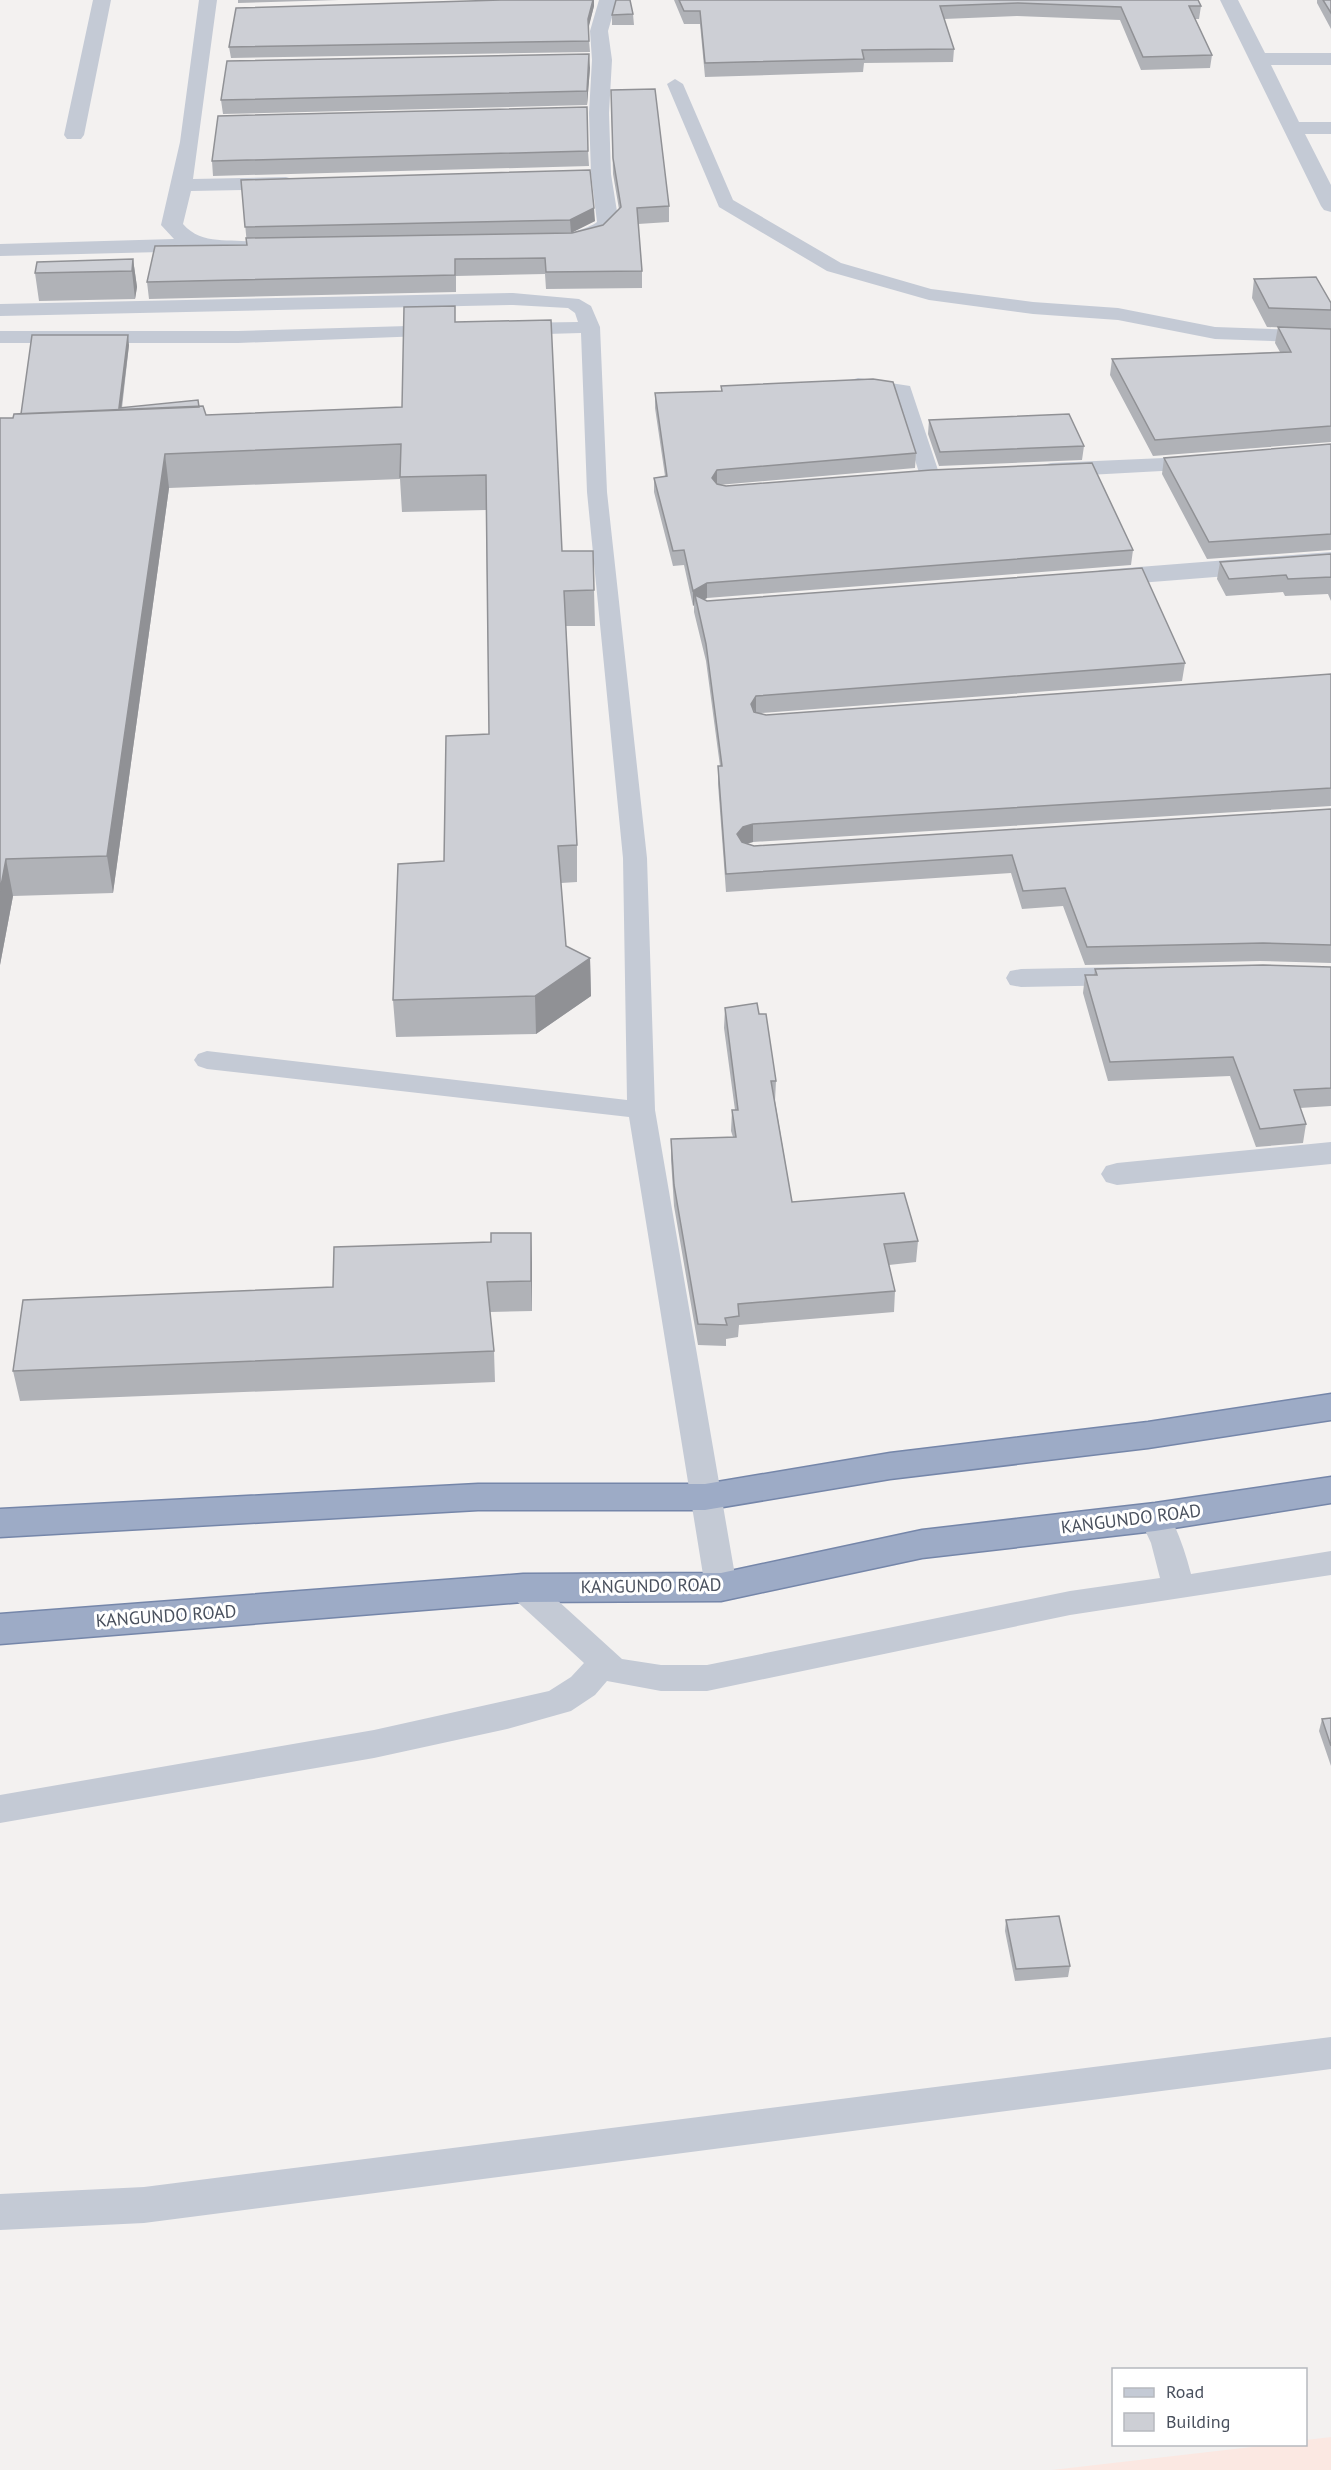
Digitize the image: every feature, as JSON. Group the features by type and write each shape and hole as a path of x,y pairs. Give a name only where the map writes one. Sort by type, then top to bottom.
{"highway":[{"path":"0,1523 478,1497 705,1497 890,1466 1148,1435 1331,1407"},
{"name":"KANGUNDO ROAD","path":"0,1629 523,1588 721,1587 922,1544 1155,1517 1331,1490"}],"street":[{"path":"74,135 102,0"},
{"path":"549,242 572,241 595,234 608,224 602,174 599,113 602,60 599,31 608,0"},
{"path":"1228,0 1330,201"},
{"path":"201,245 178,235 172,225 183,186 191,123 208,67 207,6 229,11"},
{"path":"1257,59 1331,59"},
{"path":"579,60 602,60"},
{"path":"576,113 599,113"},
{"path":"191,123 215,123"},
{"path":"1292,128 1331,128"},
{"path":"578,175 602,174"},
{"path":"183,186 312,182"},
{"path":"0,250 201,245 273,248"},
{"path":"1024,472 1233,460"},
{"path":"1073,580 1331,560"},
{"path":"1021,978 1153,975"},
{"path":"1117,1174 1331,1153"}],"lane":[{"path":"675,84 725,202 834,267 929,294 1033,308 1118,314 1215,333 1331,338"},
{"path":"0,310 513,299 572,303 584,310 590,327 597,492 635,858 641,1110 721,1587"},
{"path":"484,330 590,327"},
{"path":"0,337 238,337 461,331"},
{"path":"841,384 864,384 903,390 930,476"},
{"path":"207,1060 641,1110"},
{"path":"1155,1517 1167,1542 1179,1588"},
{"path":"523,1588 613,1670 661,1678 707,1678 1070,1603 1331,1563"},
{"path":"0,1809 362,1746 507,1716 559,1702 583,1686 604,1662"},
{"path":"0,2212 144,2205 1331,2053"}],"shaded area":[{"path":"1331,2437 1331,2470 1052,2470 1260,2446 1307,2446 1307,2440"}],"building":[{"path":"501,0 593,0 588,19 589,41 229,47 236,8"},
{"path":"616,0 630,0 633,14 612,15"},
{"path":"679,0 1198,0 1201,6 1189,6 1212,55 1143,57 1121,7 1018,3 940,6 954,49 862,50 864,59 705,63 700,11 684,11"},
{"path":"1323,0 1331,0 1331,13"},
{"path":"589,54 587,91 221,100 227,61"},
{"path":"655,89 669,206 637,208 642,271 546,272 545,258 455,259 455,275 147,282 155,246 247,245 246,238 572,233 603,225 621,207 613,158 611,90"},
{"path":"587,107 588,151 212,161 218,116"},
{"path":"590,170 594,208 570,220 245,227 241,180"},
{"path":"133,259 132,271 35,273 37,262"},
{"path":"1316,277 1331,303 1331,310 1269,308 1254,279"},
{"path":"455,306 455,322 551,320 562,551 593,551 594,590 564,591 577,845 558,846 566,946 590,958 535,996 393,1000 398,864 444,861 446,736 489,734 486,475 400,477 401,444 165,454 107,856 6,859 0,891 0,418 13,418 14,414 203,406 206,415 402,407 404,307"},
{"path":"1278,327 1331,329 1331,426 1155,440 1112,359 1291,352"},
{"path":"32,335 128,335 119,408 198,400 199,407 21,414"},
{"path":"873,379 893,382 916,453 717,470 712,478 717,484 726,486 931,470 1092,463 1133,550 707,583 693,591 684,550 673,551 654,478 667,476 655,393 722,391 721,386"},
{"path":"1069,414 1084,446 940,452 929,420"},
{"path":"1331,444 1331,534 1209,542 1164,458"},
{"path":"1331,554 1331,577 1288,579 1286,575 1229,579 1220,562"},
{"path":"1142,568 1185,663 756,696 751,704 754,712 766,715 1331,674 1331,788 753,824 743,827 737,834 742,842 754,846 1331,809 1331,945 1263,943 1087,947 1065,888 1023,891 1012,855 726,874 718,766 722,766 706,644 695,595 707,601"},
{"path":"1263,965 1331,967 1331,1088 1294,1090 1306,1124 1260,1129 1233,1057 1110,1062 1085,975 1097,975 1095,969"},
{"path":"757,1003 759,1014 766,1014 776,1081 771,1081 792,1202 904,1193 918,1241 884,1244 895,1291 738,1304 739,1316 725,1318 727,1325 698,1324 674,1185 671,1139 736,1137 732,1110 738,1110 725,1008"},
{"path":"491,1233 531,1233 531,1281 487,1282 494,1351 13,1371 23,1300 333,1287 334,1247 491,1242"},
{"path":"1331,1718 1331,1746 1322,1719"},
{"path":"1059,1916 1070,1966 1016,1969 1006,1920"}]}
